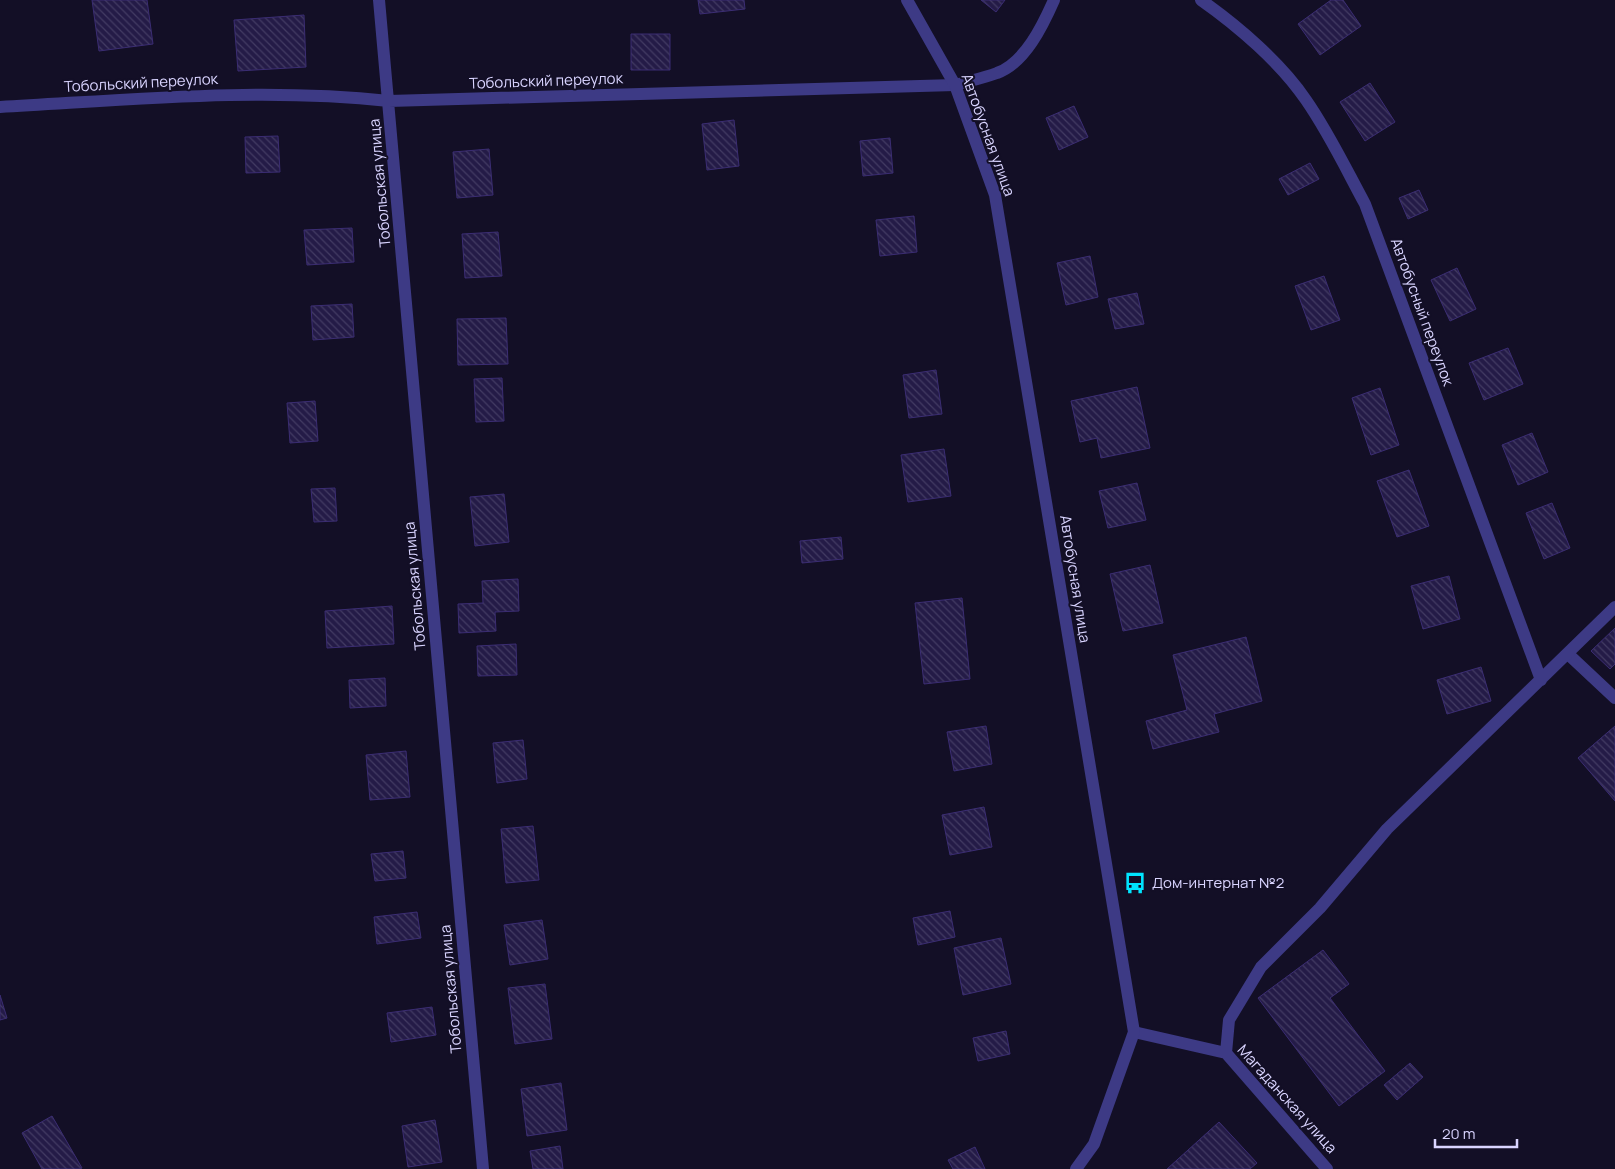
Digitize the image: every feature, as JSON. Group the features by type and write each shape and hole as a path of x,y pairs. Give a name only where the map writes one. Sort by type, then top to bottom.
{"street":[{"name":"Тобольская улица","path":"379,0 483,1169"},
{"name":"Автобусная улица","path":"907,0 955,85 995,195 1134,1032 1094,1144 1076,1169"},
{"name":"Тобольский переулок","path":"0,107 210,95 342,96 389,101 955,85 998,73 1018,60 1046,20 1054,0"},
{"name":"Автобусный переулок","path":"1201,0 1224,16 1266,54 1305,99 1334,146 1364,204 1541,680"},
{"path":"1226,1053 1229,1020 1261,967 1320,908 1387,829 1615,607"},
{"path":"1568,654 1615,698"},
{"name":"Магаданская улица","path":"1134,1032 1226,1053 1327,1169"}],"building":[{"path":"92,0 147,0 153,44 99,51"},
{"path":"698,0 744,0 745,9 700,14"},
{"path":"981,0 1005,0 996,12"},
{"path":"1331,0 1343,0 1361,26 1320,55 1298,24"},
{"path":"304,15 306,67 238,71 234,20"},
{"path":"631,34 670,34 670,70 631,70"},
{"path":"1370,83 1395,122 1365,141 1340,102"},
{"path":"1074,106 1088,137 1059,150 1046,118"},
{"path":"734,120 739,166 707,170 702,124"},
{"path":"278,136 280,172 246,173 245,137"},
{"path":"890,138 893,173 863,176 860,141"},
{"path":"489,149 493,195 457,198 453,152"},
{"path":"1310,163 1319,179 1288,195 1279,179"},
{"path":"1419,190 1428,210 1408,219 1399,198"},
{"path":"914,216 917,252 880,256 876,220"},
{"path":"352,228 354,262 307,265 304,230"},
{"path":"498,232 502,276 465,278 462,234"},
{"path":"1090,256 1098,297 1066,305 1057,263"},
{"path":"1457,268 1476,309 1450,321 1431,280"},
{"path":"1324,276 1340,320 1311,330 1295,286"},
{"path":"1137,293 1144,324 1115,329 1108,299"},
{"path":"352,304 354,337 313,340 311,306"},
{"path":"506,318 508,364 458,365 457,319"},
{"path":"1508,348 1523,384 1484,400 1469,363"},
{"path":"936,370 942,414 909,418 903,375"},
{"path":"502,378 504,421 476,422 474,379"},
{"path":"1137,387 1150,448 1101,458 1097,438 1080,442 1071,401"},
{"path":"1380,388 1399,445 1371,455 1352,398"},
{"path":"315,401 318,441 290,443 287,403"},
{"path":"1532,433 1548,472 1518,485 1502,445"},
{"path":"944,449 951,496 908,502 901,455"},
{"path":"1409,470 1429,526 1397,537 1377,481"},
{"path":"1137,483 1146,520 1108,528 1099,491"},
{"path":"335,488 337,521 314,522 311,489"},
{"path":"504,494 509,542 475,546 470,497"},
{"path":"1552,503 1570,548 1544,559 1526,513"},
{"path":"841,537 843,559 802,563 800,541"},
{"path":"1150,565 1163,623 1123,631 1110,574"},
{"path":"1449,576 1460,619 1423,629 1411,586"},
{"path":"518,579 519,611 495,612 496,631 459,633 458,604 483,603 482,581"},
{"path":"962,598 970,679 924,684 915,603"},
{"path":"392,606 394,644 327,648 325,611"},
{"path":"1615,628 1615,664 1610,669 1591,651"},
{"path":"1246,637 1262,701 1214,714 1219,732 1153,749 1146,721 1187,710 1173,655"},
{"path":"516,644 517,675 478,676 477,646"},
{"path":"1481,667 1491,701 1447,714 1437,680"},
{"path":"385,678 386,706 350,708 349,680"},
{"path":"986,726 992,764 954,771 947,732"},
{"path":"1615,726 1615,801 1578,758"},
{"path":"523,740 527,779 497,783 493,743"},
{"path":"406,751 410,797 370,800 366,755"},
{"path":"984,807 992,847 950,855 942,815"},
{"path":"533,826 539,880 506,883 501,829"},
{"path":"403,851 406,878 375,881 371,854"},
{"path":"950,911 955,937 918,945 913,918"},
{"path":"417,912 421,938 377,944 374,917"},
{"path":"542,920 548,959 510,965 504,925"},
{"path":"1001,938 1011,984 963,995 954,948"},
{"path":"1323,950 1349,984 1330,998 1385,1071 1339,1106 1258,998"},
{"path":"545,984 552,1039 515,1044 508,988"},
{"path":"0,995 7,1018 0,1020"},
{"path":"432,1007 436,1035 391,1042 387,1013"},
{"path":"1006,1031 1010,1054 978,1061 973,1038"},
{"path":"1410,1063 1423,1077 1397,1100 1384,1085"},
{"path":"561,1083 567,1130 527,1136 521,1089"},
{"path":"52,1116 82,1168 42,1169 22,1133"},
{"path":"435,1120 442,1162 408,1167 402,1126"},
{"path":"1219,1122 1257,1163 1250,1169 1167,1169"},
{"path":"560,1146 563,1169 533,1169 530,1151"},
{"path":"975,1147 985,1169 953,1169 948,1160"}],"place":[{"name":"Дом-интернат №2","path":"1135,883"}]}
